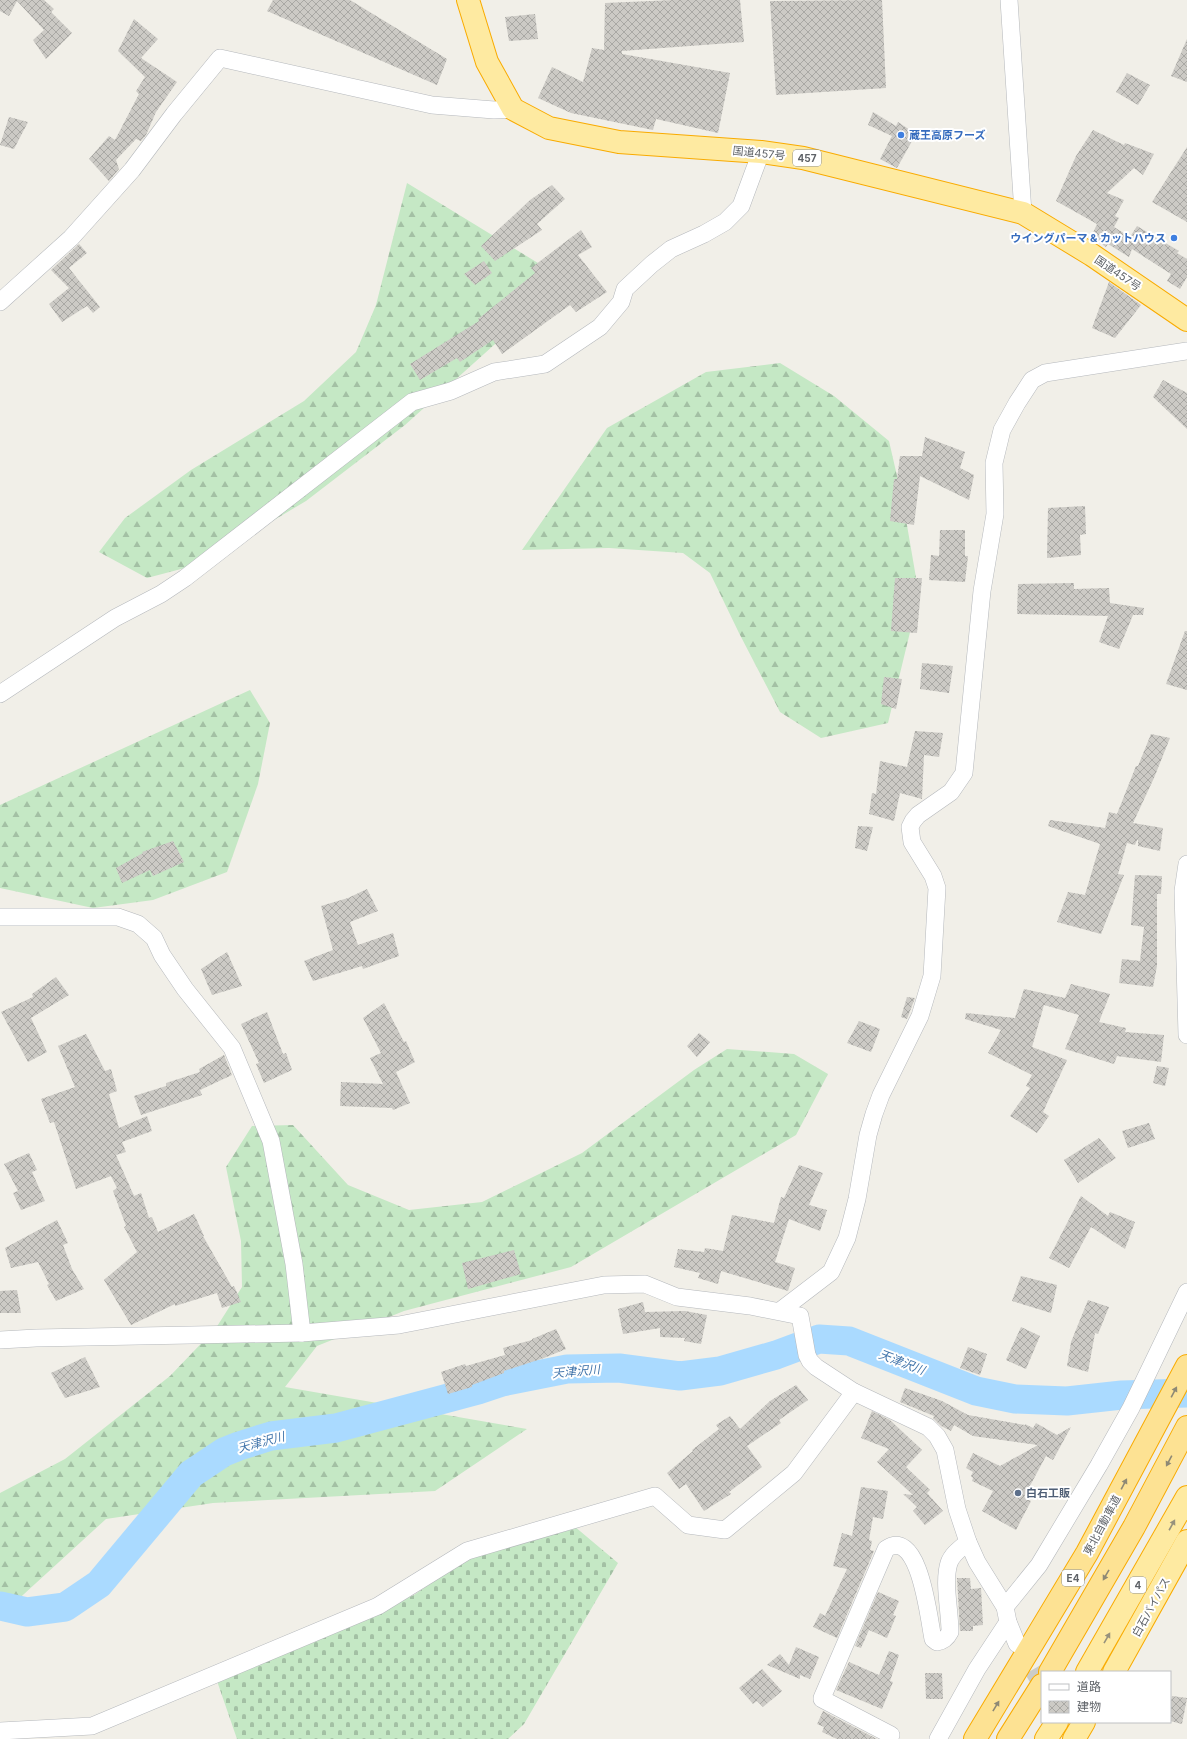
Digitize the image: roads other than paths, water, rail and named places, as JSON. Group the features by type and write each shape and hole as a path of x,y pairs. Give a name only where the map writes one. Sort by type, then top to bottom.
{"highway":[{"path":"468,0 487,62 513,109"},
{"name":"国道457号","path":"513,109 549,128 619,142 761,152 803,158 1023,213 1092,255 1187,320"},
{"name":"東北自動車道","path":"975,1739 1088,1553 1186,1369"},
{"name":"E4","path":"1051,1671 1134,1527 1187,1427"},
{"name":"白石バイパス","path":"1088,1671 1187,1497"},
{"name":"白石バイパス","path":"1115,1671 1187,1542"},
{"path":"1008,1739 1041,1687"},
{"path":"1046,1739 1056,1723"},
{"path":"1074,1739 1083,1723"}],"street":[{"path":"1009,0 1023,213"},
{"path":"0,302 71,238 92,215 132,170 174,114 220,58 432,105 494,110 513,109"},
{"path":"0,694 115,618 161,594 185,578 412,402 451,391 494,372 545,364 600,327 621,302 625,289 652,264 671,249 704,234 725,222 741,206 761,152"},
{"path":"780,1311 831,1272 841,1254 847,1238 857,1199 868,1135 874,1114 925,1005 933,964 937,888 933,876 912,842 910,828 918,815 951,792 964,773 982,591 995,514 994,463 1002,430 1032,380 1045,372 1187,351"},
{"path":"1187,864 1184,891 1187,1035"},
{"path":"0,917 118,917 138,924 154,938 162,955 185,989 232,1048 271,1141 294,1264 302,1333"},
{"path":"0,1340 43,1337 302,1333 399,1325 604,1285 645,1284 677,1297 780,1311 800,1316 807,1354 810,1361 816,1367 854,1392 914,1419 928,1427 937,1436 945,1450 957,1509 968,1542 977,1562 1007,1614 1017,1644"},
{"path":"938,1739 1007,1614 1039,1565 1099,1465 1152,1366 1187,1292"},
{"path":"0,1731 96,1733 378,1606 467,1551 654,1496 688,1525 725,1530 794,1473 854,1392"},
{"path":"891,1735 822,1698 886,1549 890,1546 901,1546 910,1554 922,1584 933,1639 937,1642 942,1642 947,1638 950,1632 947,1573 949,1562 968,1542"}],"waterway":[{"name":"天津沢川","path":"0,1606 27,1612 65,1607 99,1584 191,1474 224,1452 271,1436 336,1428 478,1390 502,1382 567,1369 619,1368 680,1376 720,1371 776,1355 819,1339 849,1341 976,1391 1015,1399 1067,1401 1122,1395 1187,1393"}],"tunnel":[{"path":"1020,1648 1041,1684"}],"place":[{"name":"蔵王高原フーズ","path":"901,135"},
{"name":"ウイングパーマ & カットハウス","path":"1174,238"},
{"name":"白石工販","path":"1018,1493"}]}
